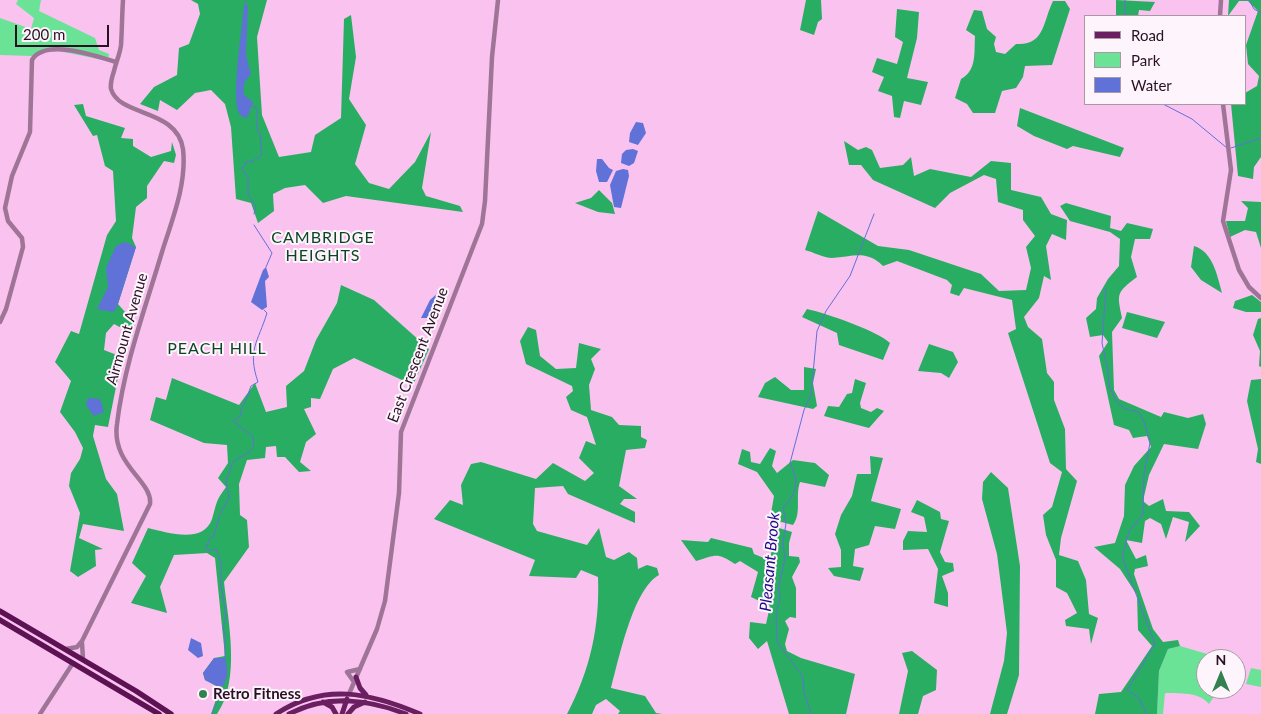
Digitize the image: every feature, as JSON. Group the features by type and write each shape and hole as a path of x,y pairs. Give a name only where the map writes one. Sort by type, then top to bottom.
{"highway":[{"path":"0,611 136,691 171,714"},
{"path":"0,620 159,714"}],"main road":[{"path":"355,679 366,695"},
{"path":"276,714 312,698 349,694 366,695 385,700 420,714"},
{"name":"East Crescent Avenue","path":"342,714 349,694"},
{"path":"289,714 322,702 347,700 369,702 406,714"},
{"path":"322,702 332,707 336,714"},
{"path":"348,714 356,706 369,702"}],"street":[{"name":"Airmount Avenue","path":"82,641 150,504 150,493 122,458 118,445 116,426 129,364 176,208 183,167 182,144 174,129 166,122 128,105 113,93 111,82 120,40 123,0"},
{"name":"East Crescent Avenue","path":"349,694 377,629 385,601 399,493 402,432 484,216 494,32 498,0"},
{"path":"1220,15 1221,0"},
{"path":"0,322 6,309 23,245 20,234 8,221 5,208 12,176 30,132 32,60 39,52 46,50 84,53 116,62"},
{"path":"1224,105 1231,174 1223,221 1239,270 1249,287 1261,298"},
{"path":"63,649 75,648 82,641"},
{"path":"82,641 81,655 84,661"},
{"path":"40,714 73,663"},
{"path":"355,679 347,672 360,669"}],"green space":[{"path":"18,0 41,0 39,11 95,38 99,50 109,54 108,61 49,49 32,56 0,55 0,18 31,29 34,18 16,4"},
{"path":"191,0 267,0 257,37 262,115 279,157 311,152 315,135 341,118 344,19 351,15 356,57 349,99 366,125 355,164 369,183 389,189 415,162 431,132 422,188 426,196 460,206 463,212 346,196 323,203 305,185 285,188 273,194 274,211 258,223 251,203 236,199 231,127 225,104 211,90 195,93 177,110 160,100 158,111 140,104 154,87 177,75 179,48 189,44 200,14 198,4"},
{"path":"806,0 821,0 822,19 818,22 814,35 800,30"},
{"path":"1116,0 1155,2 1150,11 1139,10 1138,15 1116,15"},
{"path":"1229,0 1261,0 1261,157 1254,167 1253,179 1238,176 1231,105 1246,105 1246,92 1257,86 1259,76 1248,64 1246,45 1258,11 1248,1 1239,1 1228,15"},
{"path":"1053,1 1065,1 1070,9 1052,65 1025,66 1023,77 1016,88 1002,91 995,113 973,113 967,104 955,98 961,79 970,71 974,60 975,36 966,30 974,10 982,11 987,29 996,37 994,44 996,52 1005,54 1016,44 1026,44 1038,37"},
{"path":"897,9 919,12 917,38 907,78 928,82 921,105 904,101 900,118 894,117 892,96 878,91 884,77 872,72 877,58 897,64 903,42 895,37"},
{"path":"83,104 86,116 125,128 121,138 133,139 133,146 151,157 171,151 172,142 176,155 174,163 164,161 147,186 147,198 136,207 132,238 136,247 118,304 133,321 129,332 114,324 106,333 104,350 122,357 108,427 95,425 93,436 106,479 117,494 124,531 83,524 79,538 103,549 95,550 96,566 78,577 70,571 80,513 69,486 71,473 80,459 83,448 75,432 60,412 71,381 55,362 71,331 79,334 107,235 116,221 113,171 105,166 97,135 93,136 74,105"},
{"path":"1020,108 1124,148 1120,157 1073,146 1067,149 1034,136 1017,126"},
{"path":"844,141 858,150 866,147 872,150 880,168 903,165 911,157 914,176 930,169 971,177 991,161 1011,163 1011,190 1041,197 1051,214 1067,220 1066,240 1052,234 1046,246 1051,280 1044,276 1039,298 1024,317 1028,327 1042,339 1047,373 1054,382 1054,400 1065,429 1066,469 1077,481 1061,538 1059,555 1078,561 1086,580 1089,614 1098,618 1091,644 1089,629 1066,626 1065,620 1077,613 1067,593 1056,587 1056,560 1046,535 1043,515 1052,507 1062,472 1050,463 1008,333 1016,329 1012,300 964,288 959,296 950,293 952,285 947,280 897,261 883,266 871,257 859,255 829,258 805,250 818,211 878,246 909,250 981,274 999,291 1026,290 1031,268 1026,247 1035,236 1023,220 1023,210 998,202 996,179 984,175 950,193 935,208 873,180 861,165 849,165"},
{"path":"599,190 612,203 615,214 598,212 575,203 591,198"},
{"path":"1241,201 1261,202 1261,248 1256,232 1245,230 1230,237 1226,221 1245,221 1248,208"},
{"path":"1066,203 1111,216 1110,228 1121,231 1127,223 1153,229 1150,239 1135,239 1131,257 1137,277 1120,294 1119,303 1122,318 1112,332 1114,390 1119,399 1161,417 1164,412 1188,418 1203,414 1206,424 1198,449 1164,444 1149,475 1143,501 1149,506 1163,499 1166,511 1189,512 1200,526 1185,542 1189,522 1173,517 1166,539 1161,524 1150,518 1145,521 1142,543 1126,540 1136,559 1146,555 1148,566 1135,569 1134,574 1153,629 1163,642 1178,640 1180,646 1168,649 1159,671 1157,714 1095,714 1099,694 1121,692 1152,646 1138,630 1137,595 1120,569 1094,547 1115,543 1124,516 1125,485 1134,466 1151,447 1147,436 1133,438 1129,430 1114,425 1099,356 1108,342 1103,335 1090,337 1086,318 1096,309 1097,298 1108,279 1119,266 1120,239 1110,232 1070,221 1060,206"},
{"path":"1194,246 1206,253 1210,259 1222,293 1201,280 1191,267"},
{"path":"341,285 374,300 429,349 413,385 354,358 333,369 320,399 311,398 311,407 304,409 316,434 306,442 300,462 311,471 299,472 285,457 277,457 276,446 266,447 265,458 247,460 239,484 240,515 247,520 249,547 224,582 230,632 231,668 229,685 224,700 217,714 211,714 220,688 205,680 203,673 214,658 225,656 215,558 207,553 174,555 160,587 167,613 131,603 146,576 132,563 148,528 183,535 201,532 207,527 212,519 218,499 226,487 218,478 228,463 227,445 204,443 150,420 156,397 166,400 172,378 239,405 255,383 266,412 287,407 286,386 304,371 316,340 337,303"},
{"path":"1252,295 1261,302 1261,312 1246,312 1233,308 1235,301"},
{"path":"807,309 851,323 884,338 890,343 883,360 839,345 837,333 802,317"},
{"path":"1127,312 1165,322 1157,338 1122,328"},
{"path":"1261,318 1261,367 1259,366 1260,351 1253,335 1258,319"},
{"path":"528,327 536,330 540,356 556,369 576,368 579,343 601,349 591,359 595,369 589,385 591,410 612,417 619,425 641,426 641,437 647,440 645,448 626,450 619,486 637,499 624,499 620,504 635,512 635,523 568,494 563,486 535,488 533,524 537,531 587,545 599,528 606,557 614,560 629,552 637,558 638,569 647,565 657,568 659,575 650,583 634,609 611,688 645,696 656,713 662,714 618,714 620,711 606,699 596,705 592,714 567,714 582,681 592,648 597,613 598,577 581,570 576,578 529,576 535,560 434,519 450,500 463,505 461,485 471,464 481,462 536,479 553,463 585,481 594,473 579,458 586,441 596,445 587,417 571,410 566,397 573,391 572,386 526,364 520,341"},
{"path":"929,344 953,352 958,362 949,378 941,373 918,371"},
{"path":"804,367 816,369 813,383 817,406 813,409 758,397 765,383 775,377 791,390 804,390"},
{"path":"855,379 866,383 860,403 861,408 871,412 877,408 884,411 869,428 824,416 828,406 839,407 847,394 852,393"},
{"path":"1261,379 1261,464 1256,462 1258,449 1247,401 1251,380"},
{"path":"770,448 776,451 772,466 777,473 793,460 815,463 829,475 825,487 800,482 798,510 793,525 770,519 774,496 757,472 738,464 742,449 750,452 751,462 760,464"},
{"path":"870,456 883,458 871,501 901,509 895,529 875,526 869,545 855,549 853,566 864,568 860,581 834,576 828,568 841,567 841,550 835,534 841,515 852,496 857,474 871,474"},
{"path":"991,472 1008,488 1020,566 1019,675 1007,714 990,714 1004,661 1007,633 997,554 982,499 983,482"},
{"path":"917,500 940,512 941,519 949,521 940,552 945,562 953,563 954,571 942,576 948,593 948,607 934,603 938,569 928,549 903,550 903,541 908,531 927,532 924,517 911,512"},
{"path":"779,528 792,532 789,543 789,556 799,557 800,562 792,577 796,588 796,618 790,617 785,621 789,629 785,644 787,651 801,658 855,674 846,714 789,714 767,641 758,649 749,638 750,622 766,624 770,606 751,597 758,572 740,561 735,564 720,556 712,556 696,561 681,540 708,542 711,538 752,548 754,554 769,560"},
{"path":"1180,646 1196,651 1196,696 1183,693 1165,693 1163,714 1157,714 1159,671 1168,649"},
{"path":"912,651 937,670 936,690 923,696 918,714 899,714 908,671 902,653"},
{"path":"1251,668 1261,670 1261,687 1246,684"},
{"path":"1203,699 1212,699 1209,704"}],"water":[{"path":"248,5 246,55 251,75 245,81 244,95 253,102 247,118 238,111 236,90 244,6"},
{"path":"636,122 643,123 646,133 638,145 629,142 630,133"},
{"path":"633,149 638,151 634,163 629,166 621,163 622,154 626,150"},
{"path":"597,159 602,159 613,170 607,182 599,182 596,171"},
{"path":"628,170 629,176 621,208 614,207 610,185 616,171"},
{"path":"125,242 136,247 117,307 113,312 97,309 108,287 106,268 116,246"},
{"path":"266,267 269,277 265,281 267,307 262,310 251,302 263,270"},
{"path":"439,292 443,295 443,300 436,318 421,318 430,300"},
{"path":"88,398 100,399 104,412 94,416 86,405"},
{"path":"191,638 201,643 203,656 198,658 188,650"},
{"path":"214,658 225,658 226,662 227,678 221,688 205,680 203,673"}],"waterway":[{"path":"245,7 246,0"},
{"path":"1125,0 1125,15"},
{"path":"1249,0 1254,9 1261,13"},
{"path":"251,105 257,109 257,129 260,134 262,155 253,161 246,162 242,169 248,177 248,195 256,206 254,214"},
{"path":"1165,105 1192,119 1227,148"},
{"path":"1231,148 1261,138"},
{"name":"Pleasant Brook","path":"811,714 804,692 803,677 777,642 776,613 780,600 779,586 785,558 783,544 786,523 783,508 792,497 796,487 795,476 790,463 804,410 811,395 817,331 826,311 850,276 874,214"},
{"path":"1261,217 1261,225"},
{"path":"254,225 272,253 266,267"},
{"path":"1106,288 1102,343 1109,386 1116,401 1125,409 1139,412 1145,424 1150,443 1144,474 1143,514 1129,532 1122,557 1155,644 1127,690 1138,697 1147,714"},
{"path":"225,660 225,634 223,629 226,615 221,586 221,564 216,549 210,551 206,548 210,538 214,536 220,514 229,498 226,481 233,462 248,453 254,443 253,437 233,421 242,415 240,410 244,405 251,386 258,382 254,354 257,339 267,313 264,310"},
{"path":"212,714 221,687"}],"place":[{"name":"Retro Fitness","path":"203,694"}],"district":[{"name":"CAMBRIDGE HEIGHTS","path":"323,247"},
{"name":"PEACH HILL","path":"217,349"}]}
